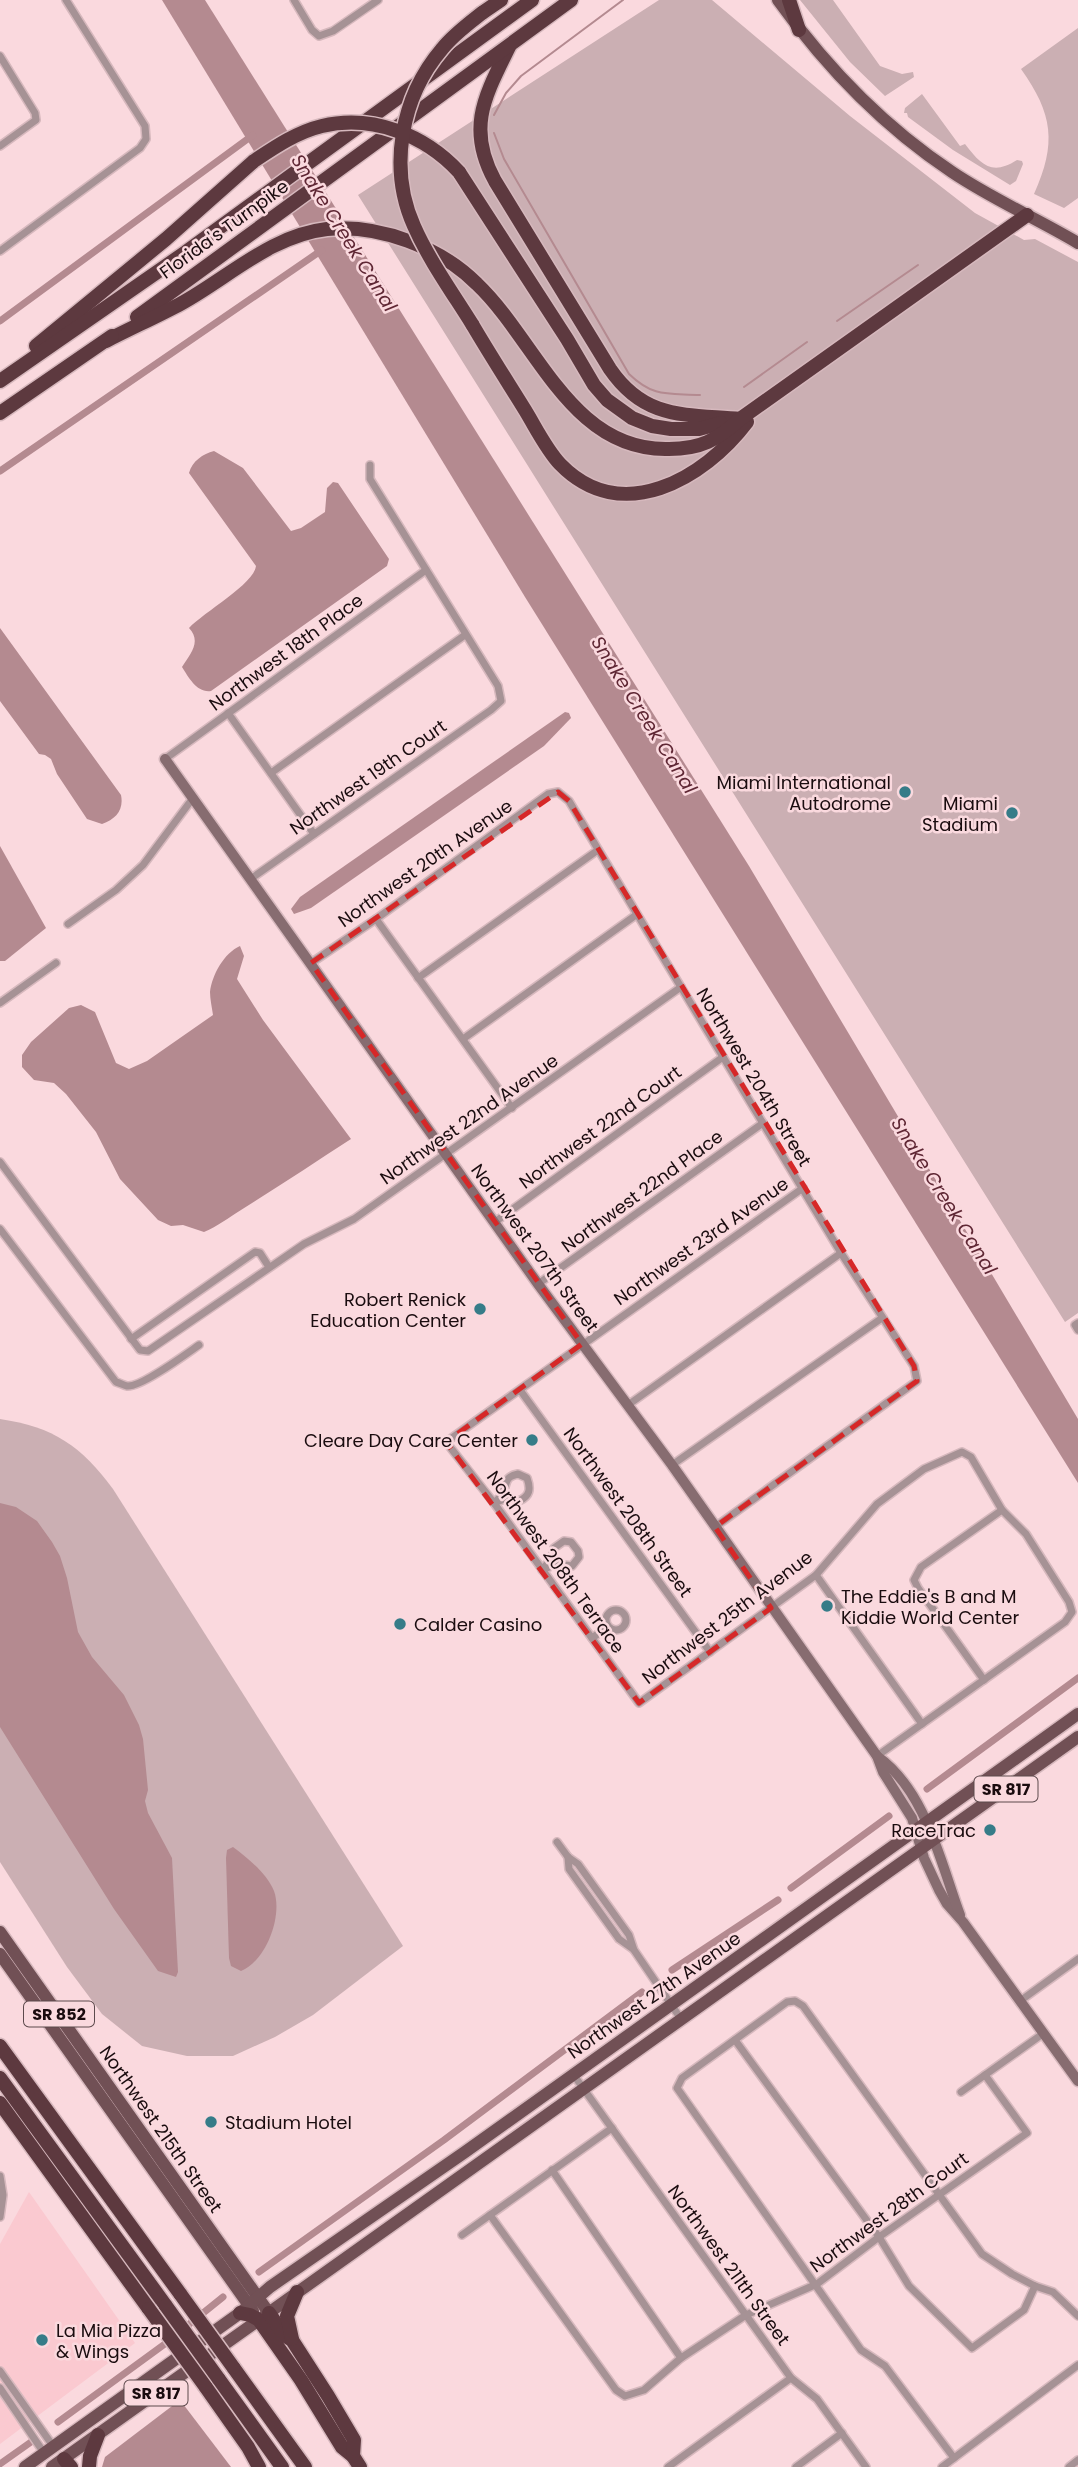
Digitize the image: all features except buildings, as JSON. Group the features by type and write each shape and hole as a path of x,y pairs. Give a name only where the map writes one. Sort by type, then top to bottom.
{"highway":[{"path":"501,0 453,37 426,70 417,87 406,116 401,154 403,191 413,224 554,456 580,480 603,490 638,493 658,490 676,483 729,446 758,407"},
{"name":"Florida's Turnpike","path":"0,378 134,289 532,0"},
{"name":"Florida's Turnpike","path":"0,413 106,341 571,0"},
{"path":"789,0 799,30"},
{"path":"511,44 488,89 480,121 483,152 495,181 610,369 631,394 649,405 683,416 740,419"},
{"path":"0,378 166,239 254,161 307,131 334,124 368,124 424,142 459,172 594,385 616,409 642,423 671,429 699,429 740,419"},
{"path":"106,341 181,303 276,245 296,236 326,229 356,229 394,237 440,256 476,282 524,339 562,395 595,426 614,437 648,449 682,449 721,437 740,419 1027,215"},
{"path":"0,2046 305,2467"},
{"path":"0,2078 282,2467"},
{"path":"0,2103 205,2386 259,2467"},
{"path":"297,2292 287,2314 292,2340 354,2440 357,2461"},
{"path":"249,2305 250,2315 264,2316 292,2340"},
{"path":"264,2316 342,2447 357,2461"},
{"path":"89,2467 98,2435"}],"main road":[{"path":"778,0 799,30 838,75 877,115 914,145 977,188 1078,243"},
{"name":"Northwest 27th Avenue","path":"249,2305 1078,1714"},
{"name":"Northwest 27th Avenue","path":"264,2316 1078,1737"},
{"path":"799,1913 809,1927"},
{"name":"Northwest 215th Street","path":"0,1932 249,2305 264,2316"},
{"name":"Northwest 215th Street","path":"0,1954 112,2100"},
{"path":"461,2176 465,2166 465,2152 489,2156"},
{"path":"360,2249 359,2231 370,2217"},
{"name":"SR 817","path":"25,2467 249,2305"},
{"name":"SR 817","path":"59,2465 264,2316"},
{"path":"49,2449 59,2465"}],"street":[{"path":"0,251 140,148 146,139 145,126 65,0"},
{"path":"293,0 312,30 319,36 333,32 378,0"},
{"path":"0,56 35,113 36,120 0,146"},
{"path":"271,773 465,635 370,479 370,465"},
{"name":"Northwest 18th Place","path":"165,759 426,570"},
{"name":"Northwest 19th Court","path":"252,878 500,701 498,686 465,635"},
{"path":"228,713 314,834"},
{"name":"Northwest 207th Street","path":"165,759 538,1284 672,1465 877,1756 883,1772 933,1840 963,1922"},
{"name":"Northwest 204th Street","path":"558,792 569,801 841,1253 914,1366 917,1381 715,1527"},
{"name":"Northwest 20th Avenue","path":"311,963 548,794 558,792"},
{"path":"68,924 116,890 143,865 193,798"},
{"path":"418,978 598,850"},
{"path":"463,1039 636,915"},
{"path":"376,919 512,1108"},
{"path":"0,1003 56,963"},
{"name":"Northwest 22nd Avenue","path":"131,1339 140,1350 148,1351 304,1244 354,1219 681,987"},
{"name":"Northwest 22nd Court","path":"495,1222 723,1057"},
{"name":"Northwest 22nd Place","path":"538,1284 763,1123"},
{"path":"0,1162 131,1339 255,1252 260,1253 269,1267"},
{"name":"Northwest 23rd Avenue","path":"446,1442 803,1188"},
{"path":"0,1229 116,1382 127,1386 134,1385 199,1345"},
{"path":"628,1405 841,1253"},
{"path":"672,1465 882,1318"},
{"name":"Northwest 208th Street","path":"520,1390 709,1652"},
{"name":"Northwest 208th Terrace","path":"446,1442 494,1503 639,1703"},
{"name":"Northwest 25th Avenue","path":"639,1703 816,1575 877,1504 924,1469 962,1452 971,1457 1002,1510"},
{"path":"518,1474 527,1478 530,1491 524,1499 519,1501 507,1498 494,1503 503,1493 505,1480 510,1475 518,1474"},
{"path":"877,1756 1068,1621 1072,1612 1069,1602 1026,1534 1002,1510 921,1567 914,1580 984,1680"},
{"path":"571,1542 578,1551 579,1557 572,1566 556,1564 542,1570 552,1558 557,1544 571,1542"},
{"path":"816,1575 922,1724"},
{"path":"592,1639 608,1627"},
{"name":"Northwest 207th Street","path":"921,1825 921,1849 947,1904 963,1922 1078,2081"},
{"path":"558,1842 568,1857 569,1869 619,1939 634,1950 681,2019"},
{"path":"1020,2001 1078,1959"},
{"path":"954,2458 885,2366 861,2350 677,2088 682,2078 787,2002 795,2001 803,2006 982,2254 1035,2286 1053,2291 1078,2316"},
{"path":"961,2092 1044,2034"},
{"path":"735,2040 879,2236 909,2286 972,2348 1024,2311 1035,2286"},
{"name":"Northwest 211th Street","path":"573,2074 791,2378 817,2399 866,2467"},
{"name":"Northwest 28th Court","path":"490,2215 616,2390 625,2396 644,2390 681,2358 746,2315 817,2284 879,2236 1027,2133 985,2075"},
{"path":"462,2235 612,2128"},
{"path":"552,2171 681,2358"},
{"path":"0,2176 3,2195 0,2217"},
{"path":"942,2467 1078,2365"},
{"path":"0,2371 49,2449"},
{"path":"668,2467 791,2378"},
{"path":"0,2388 49,2449"},
{"path":"796,2467 842,2434"},
{"path":"1069,2467 1078,2460"}],"highlighted area":[{"path":"558,792 569,801 914,1366 917,1381 715,1527 771,1608 639,1703 446,1442 582,1344 311,963"}],"shaded area":[{"name":"Miami International Autodrome","path":"659,0 712,0 850,116 975,213 1024,240 1035,239 1078,262 1078,1313 1065,1322 358,195"},
{"path":"800,0 833,0 880,66 902,74 913,72 914,77 885,96 850,62"},
{"path":"1078,28 1078,198 1064,208 1034,194 1046,159 1048,129 1040,100 1021,69"},
{"path":"922,94 960,146 965,144 982,163 994,168 1017,160 1022,161 1016,181 1010,185 953,150 908,117 907,113 904,113 905,108"},
{"path":"0,1419 36,1427 65,1441 89,1461 113,1489 403,1946 313,2015 275,2037 233,2056 187,2056 142,2046 102,2014 67,1967 0,1862"},
{"path":"29,2192 135,2343 0,2444 0,2244"}],"water":[{"name":"Snake Creek Canal","path":"162,0 205,0 749,866 1078,1419 1078,1483 525,597"},
{"path":"214,451 243,468 291,531 301,528 325,512 327,488 333,482 338,483 389,559 387,566 211,691 206,691 194,684 182,667 195,643 189,628 247,581 256,566 189,473 198,459"},
{"path":"0,628 121,795 120,809 115,817 107,822 102,824 87,819 57,774 51,759 39,754 0,701"},
{"path":"565,712 569,713 571,718 544,746 311,908 294,914 291,909 300,897"},
{"path":"0,846 46,928 5,961 0,961"},
{"path":"240,946 244,956 237,979 263,1020 351,1139 209,1230 204,1232 183,1225 171,1226 158,1220 120,1179 96,1132 66,1094 54,1083 34,1080 22,1067 22,1055 31,1042 69,1008 81,1005 95,1012 116,1063 129,1069 147,1061 213,1015 210,992 213,979 224,959"},
{"path":"0,1503 16,1507 37,1521 52,1542 67,1578 78,1632 92,1657 124,1695 139,1725 148,1790 145,1801 148,1813 172,1858 178,1972 176,1977 158,1971 114,1909 0,1727"},
{"path":"233,1847 251,1861 267,1879 276,1901 274,1925 265,1948 250,1966 241,1971 231,1966 229,1958 226,1858 227,1850"},
{"path":"180,2400 231,2467 102,2467 105,2457"}],"waterway":[{"path":"494,115 506,93 521,76 623,0"},
{"path":"494,133 504,159 629,374 654,391 700,395"},
{"path":"0,321 253,135"},
{"path":"0,471 322,250"},
{"path":"837,321 918,265"},
{"path":"744,387 807,342"},
{"path":"927,1789 1078,1678"},
{"path":"791,1888 889,1816"},
{"path":"672,1970 778,1900"},
{"path":"259,2272 444,2140 642,1992"},
{"path":"182,2330 223,2297"},
{"path":"58,2422 173,2338"},
{"path":"0,2464 31,2442"}],"place":[{"name":"Miami International Autodrome","path":"905,792"},
{"name":"Miami Stadium","path":"1012,813"},
{"name":"Robert Renick Education Center","path":"480,1309"},
{"name":"Cleare Day Care Center","path":"532,1440"},
{"name":"The Eddie's B and M Kiddie World Center","path":"827,1606"},
{"name":"Calder Casino","path":"400,1624"},
{"name":"RaceTrac","path":"990,1830"},
{"name":"Stadium Hotel","path":"211,2122"},
{"name":"La Mia Pizza & Wings","path":"42,2340"}]}
